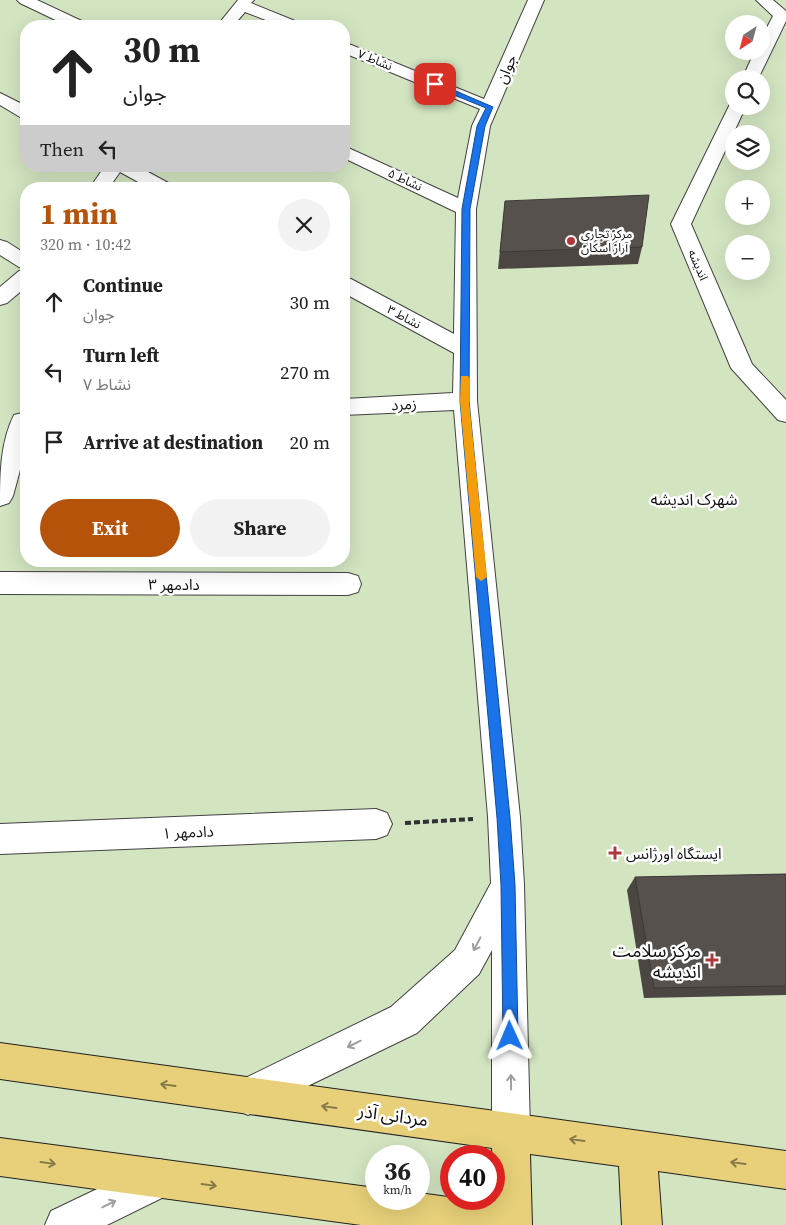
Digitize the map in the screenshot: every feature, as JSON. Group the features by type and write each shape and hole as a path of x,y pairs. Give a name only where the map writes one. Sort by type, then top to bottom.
{"main road":[{"name":"مردانی آذر","path":"0,1061 786,1170"},
{"path":"511,1131 512,1225"},
{"path":"637,1148 642,1225"},
{"path":"0,1157 508,1225"}],"street":[{"path":"25,0 67,20"},
{"name":"جوان","path":"511,1131 508,885 504,818 465,401 466,209 481,126 536,0"},
{"path":"754,70 781,15 764,0"},
{"path":"230,20 244,2 282,20"},
{"name":"نشاط ۷","path":"350,49 490,107"},
{"path":"0,98 20,110"},
{"name":"اندیشه","path":"733,115 681,224 742,368 786,414"},
{"name":"نشاط ۵","path":"350,154 466,209"},
{"path":"134,172 152,182"},
{"path":"0,246 20,260"},
{"path":"0,298 20,281"},
{"name":"نشاط ۳","path":"350,287 465,349"},
{"name":"زمرد","path":"350,406 465,401"},
{"path":"0,496 16,419"},
{"name":"دادمهر ۳","path":"0,583 348,584"},
{"name":"دادمهر ۱","path":"0,839 376,824"},
{"path":"248,1096 404,1020 467,962 508,885"},
{"path":"65,1225 160,1178"}],"path":[{"path":"376,824 504,818"}],"green space":[{"path":"0,0 786,0 786,1225 0,1225"}],"building":[{"name":"مرکز تجاری آراز اسکان","path":"649,195 642,247 500,252 505,201"},
{"name":"مرکز سلامت اندیشه","path":"786,874 786,986 654,988 635,877"}],"slow traffic":[{"path":"465,379 465,401 481,577"}],"place":[{"name":"مرکز تجاری آراز اسکان","path":"571,241"},
{"name":"ایستگاه اورژانس","path":"615,853"},
{"name":"مرکز سلامت اندیشه","path":"712,960"}],"district":[{"name":"شهرک اندیشه","path":"694,499"}],"route":[{"path":"435,84 490,107 481,126 466,209 465,401 504,818 508,885 510,1036"}]}
